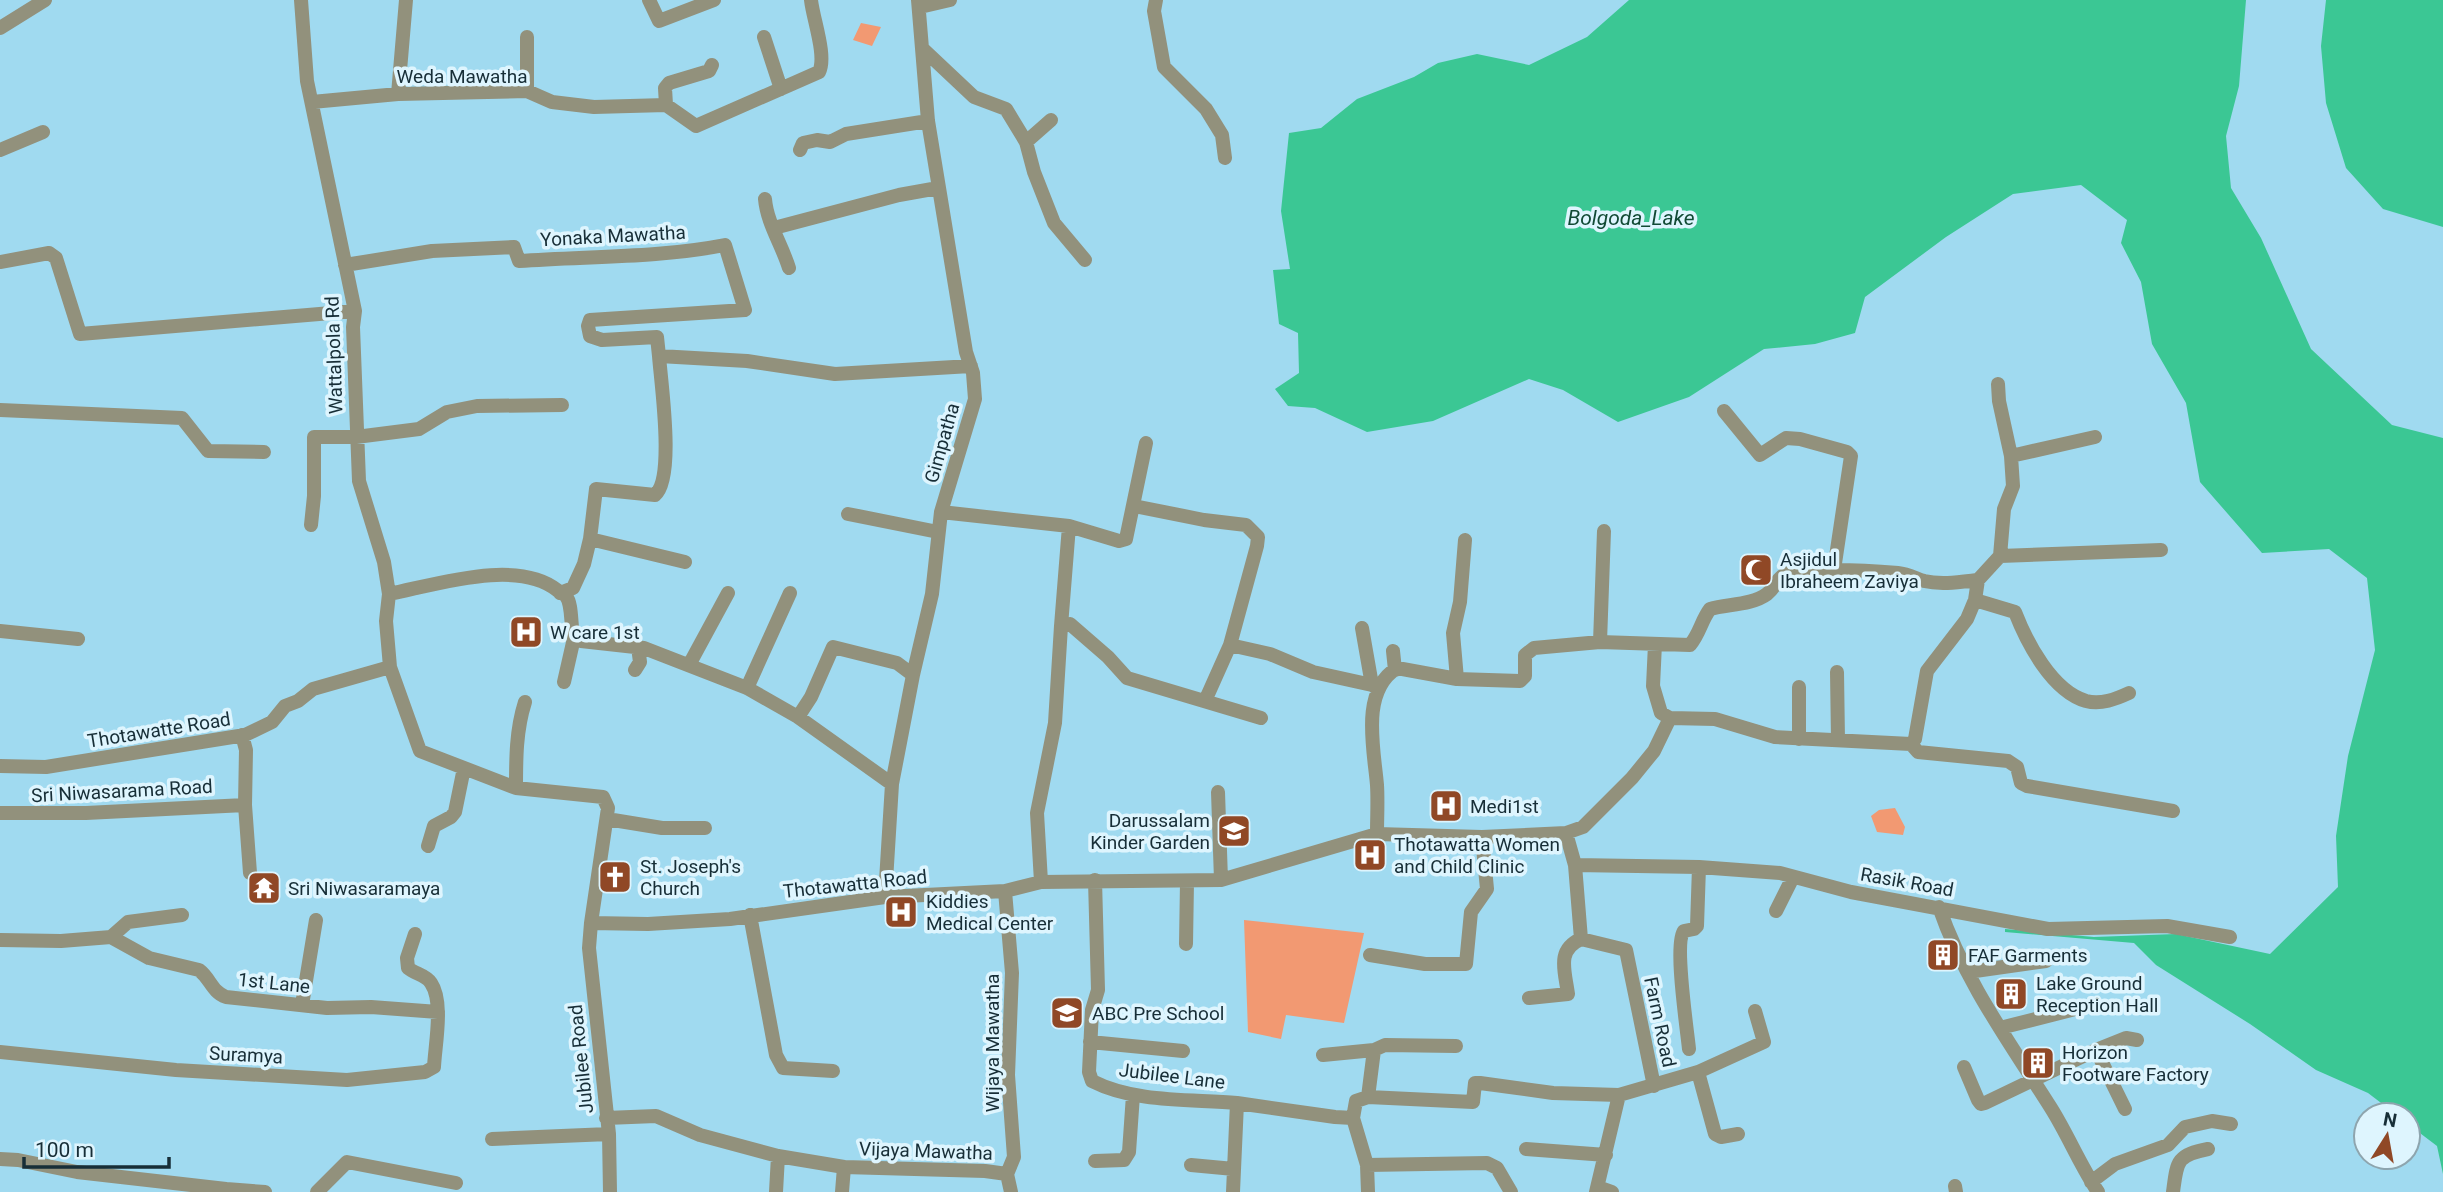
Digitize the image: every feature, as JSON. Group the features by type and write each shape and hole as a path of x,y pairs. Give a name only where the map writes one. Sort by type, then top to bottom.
{"street":[{"path":"0,28 45,0"},
{"name":"Wattalpola Rd","path":"301,0 307,81 355,311 353,327 359,481 384,562 388,594 386,621 390,667"},
{"path":"398,94 406,0"},
{"path":"649,0 659,21 714,0"},
{"path":"712,65 709,71 669,83 665,88 666,105 696,126 819,72 821,48 811,0"},
{"path":"919,4 950,0"},
{"path":"1156,0 1154,11 1164,67 1206,109 1222,135 1225,158"},
{"name":"Gimpatha","path":"885,897 892,784 913,675 933,594 941,512 975,399 928,121 919,4"},
{"path":"527,37 527,92"},
{"path":"764,37 782,89"},
{"path":"923,50 974,97 1006,109 1026,142 1034,172 1054,223 1085,260"},
{"name":"Weda Mawatha","path":"312,102 398,94 527,92 552,102 594,107 666,105"},
{"path":"1026,142 1051,120"},
{"path":"800,150 803,143 817,140 830,142 846,134 928,121"},
{"path":"0,150 43,132"},
{"path":"774,228 899,195 938,188"},
{"path":"765,199 768,217 789,268"},
{"name":"Yonaka Mawatha","path":"345,265 432,251 486,248 514,247 519,261 693,251 725,245 745,310 590,320 590,337 603,340 657,337 659,356"},
{"path":"0,262 49,253 56,258 80,334 355,311"},
{"path":"560,593 577,582 590,539 596,489 655,495 660,491 665,473 666,448 659,356 747,361 835,374 971,366"},
{"path":"1911,744 1927,671 1967,619 1975,600 1978,580 2000,556 2004,509 2013,486 2011,456 1998,384"},
{"path":"311,525 314,437 356,437 419,429 447,412 477,407 562,405"},
{"path":"0,410 182,418 208,451 264,452"},
{"path":"1724,411 1759,455 1786,438 1823,445 1852,456 1834,570"},
{"path":"2011,456 2095,437"},
{"path":"941,512 1069,526 1118,541 1126,539 1146,443"},
{"path":"1134,506 1246,525 1253,529 1258,537 1230,645 1205,701"},
{"path":"848,514 938,532"},
{"path":"1041,882 1037,813 1055,723 1069,526"},
{"path":"1600,642 1604,531"},
{"path":"590,539 684,562"},
{"path":"1457,679 1453,634 1460,603 1465,540"},
{"path":"2000,556 2161,550"},
{"path":"1375,687 1395,670 1457,679 1520,681 1525,676 1525,655 1534,648 1600,642 1690,645 1699,635 1703,619 1710,609 1756,601 1770,592 1778,578 1791,572 1834,570 1897,573 1946,583 1978,580"},
{"path":"388,594 466,578 510,574 549,583 566,596 570,608 571,629 575,638 580,641 638,647 747,688 798,717 892,784"},
{"path":"689,665 728,593"},
{"path":"747,688 790,593"},
{"path":"1975,600 2015,612 2024,635 2052,678 2067,690 2086,701 2111,702 2129,693"},
{"path":"1061,626 1070,624 1108,657 1127,678 1261,718"},
{"path":"1362,628 1375,687 1372,718 1377,834"},
{"path":"0,631 78,639"},
{"path":"564,682 575,638"},
{"path":"1655,644 1653,686 1661,713 1670,718 1715,719 1776,737 1911,744 1918,752 2008,761 2017,767 2021,783 2028,786 2173,811"},
{"path":"1230,645 1269,654 1313,672 1375,687"},
{"path":"635,670 640,662 638,647"},
{"path":"798,717 811,697 833,647 897,663 913,675"},
{"path":"1393,651 1395,670"},
{"path":"390,667 420,751 516,788 603,797 608,808 607,819 591,923"},
{"name":"Thotawatte Road","path":"0,766 46,768 242,735 272,722 285,706 298,701 313,689 390,667"},
{"path":"1837,672 1838,740"},
{"path":"1799,687 1799,739"},
{"path":"516,788 520,717 525,702"},
{"path":"1529,998 1568,993 1564,957 1571,944 1581,939 1575,865 1566,833 1583,827 1632,778 1654,751 1670,718"},
{"path":"242,735 246,750 245,805 250,873"},
{"path":"428,846 434,825 451,817 455,812 464,768"},
{"path":"1219,792 1221,880"},
{"name":"Sri Niwasarama Road","path":"0,813 86,813 245,805"},
{"path":"607,819 662,828 705,828"},
{"name":"Thotawatta Road","path":"591,923 690,923 885,897 1005,891 1041,882 1221,880 1377,834 1482,837 1566,833"},
{"path":"1370,955 1425,964 1466,964 1471,912 1487,889 1482,837"},
{"name":"Rasik Road","path":"1575,865 1699,867 1780,873 1851,892 2048,929 2167,926 2231,937"},
{"path":"1689,1049 1681,991 1680,938 1685,930 1695,929 1697,926 1699,867"},
{"path":"1776,911 1793,877"},
{"name":"Jubilee Lane","path":"1095,880 1098,990 1092,1010 1089,1072 1092,1081 1133,1095 1237,1103 1233,1192"},
{"path":"1186,882 1186,944"},
{"name":"Wijaya Mawatha","path":"1005,891 1012,973 1008,1075 1014,1157 1007,1174 1011,1192"},
{"path":"1939,907 1952,942 1968,972 2053,1111 2094,1187 2115,1164 2168,1145 2185,1127 2212,1121 2231,1124"},
{"path":"0,940 61,941 111,937 128,922 182,915"},
{"path":"750,915 776,1055 783,1068 832,1071"},
{"path":"303,1004 316,920"},
{"name":"Jubilee Road","path":"591,923 589,948 609,1134 610,1192"},
{"path":"415,934 408,968 432,984 438,1012"},
{"name":"1st Lane","path":"111,937 149,958 199,970 205,974 214,989 226,997 438,1012"},
{"name":"Farm Road","path":"1368,1097 1473,1102 1475,1083 1552,1093 1619,1095 1654,1086 1626,950 1581,939"},
{"path":"1968,972 2046,961"},
{"path":"2000,1028 2095,1004"},
{"path":"1654,1086 1698,1072 1764,1042 1755,1011"},
{"name":"Suramya","path":"0,1052 176,1070 347,1080 430,1070 433,1067 438,1012"},
{"path":"1964,1067 1981,1104 2096,1050 2126,1038 2137,1040"},
{"path":"1090,1042 1183,1051"},
{"path":"1323,1055 1374,1050 1385,1045 1456,1046"},
{"path":"1368,1192 1367,1164 1353,1118 1356,1101 1368,1097 1374,1050"},
{"path":"2096,1050 2125,1109"},
{"path":"1698,1072 1715,1134 1721,1137 1738,1134"},
{"path":"1095,1161 1124,1160 1129,1152 1133,1095"},
{"path":"1602,1190 1606,1155 1619,1095"},
{"path":"1237,1103 1353,1118"},
{"name":"Vijaya Mawatha","path":"606,1118 656,1116 700,1135 778,1156 844,1167 1007,1174"},
{"path":"492,1139 609,1134"},
{"path":"1526,1149 1606,1155"},
{"path":"2173,1192 2176,1166 2181,1158 2191,1152 2208,1149"},
{"path":"776,1192 778,1156"},
{"path":"0,1158 78,1172 226,1190 265,1192"},
{"path":"317,1192 347,1162 456,1183"},
{"path":"1367,1164 1492,1164 1511,1191 1527,1192"},
{"path":"1191,1165 1234,1169"},
{"path":"842,1192 844,1167"}],"shaded area":[{"path":"861,23 881,27 872,46 853,40"},
{"path":"1895,808 1905,827 1903,835 1877,832 1871,816 1879,810"},
{"path":"1244,920 1364,933 1344,1023 1286,1015 1281,1039 1248,1032"}],"water":[{"name":"Bolgoda_Lake","path":"1629,0 2246,0 2239,86 2226,136 2231,188 2261,238 2311,349 2392,425 2443,438 2443,1174 2437,1146 2422,1135 2422,1101 2379,1101 2368,1093 2316,1070 2250,1024 2156,965 2134,943 2005,932 2005,929 2094,937 2176,934 2270,954 2338,887 2336,836 2348,756 2375,650 2367,578 2329,549 2262,553 2200,482 2186,403 2152,344 2141,282 2121,243 2127,220 2081,185 2013,194 1946,237 1865,297 1855,333 1815,344 1764,349 1689,397 1618,422 1563,390 1529,379 1433,421 1367,432 1315,408 1288,406 1275,389 1299,373 1298,333 1279,324 1273,270 1290,269 1281,211 1289,133 1321,128 1357,99 1414,77 1438,63 1477,54 1529,65 1587,37"},
{"path":"2326,0 2443,0 2443,227 2383,209 2346,168 2326,103 2321,46"}],"place":[{"name":"Asjidul Ibraheem Zaviya","path":"1756,570"},
{"name":"W care 1st","path":"526,632"},
{"name":"Medi1st","path":"1446,806"},
{"name":"Darussalam Kinder Garden","path":"1234,831"},
{"name":"Thotawatta Women and Child Clinic","path":"1370,855"},
{"name":"St. Joseph's Church","path":"615,877"},
{"name":"Sri Niwasaramaya","path":"264,888"},
{"name":"Kiddies Medical Center","path":"901,912"},
{"name":"FAF Garments","path":"1943,955"},
{"name":"Lake Ground Reception Hall","path":"2011,994"},
{"name":"ABC Pre School","path":"1067,1013"},
{"name":"Horizon Footware Factory","path":"2038,1063"}]}
